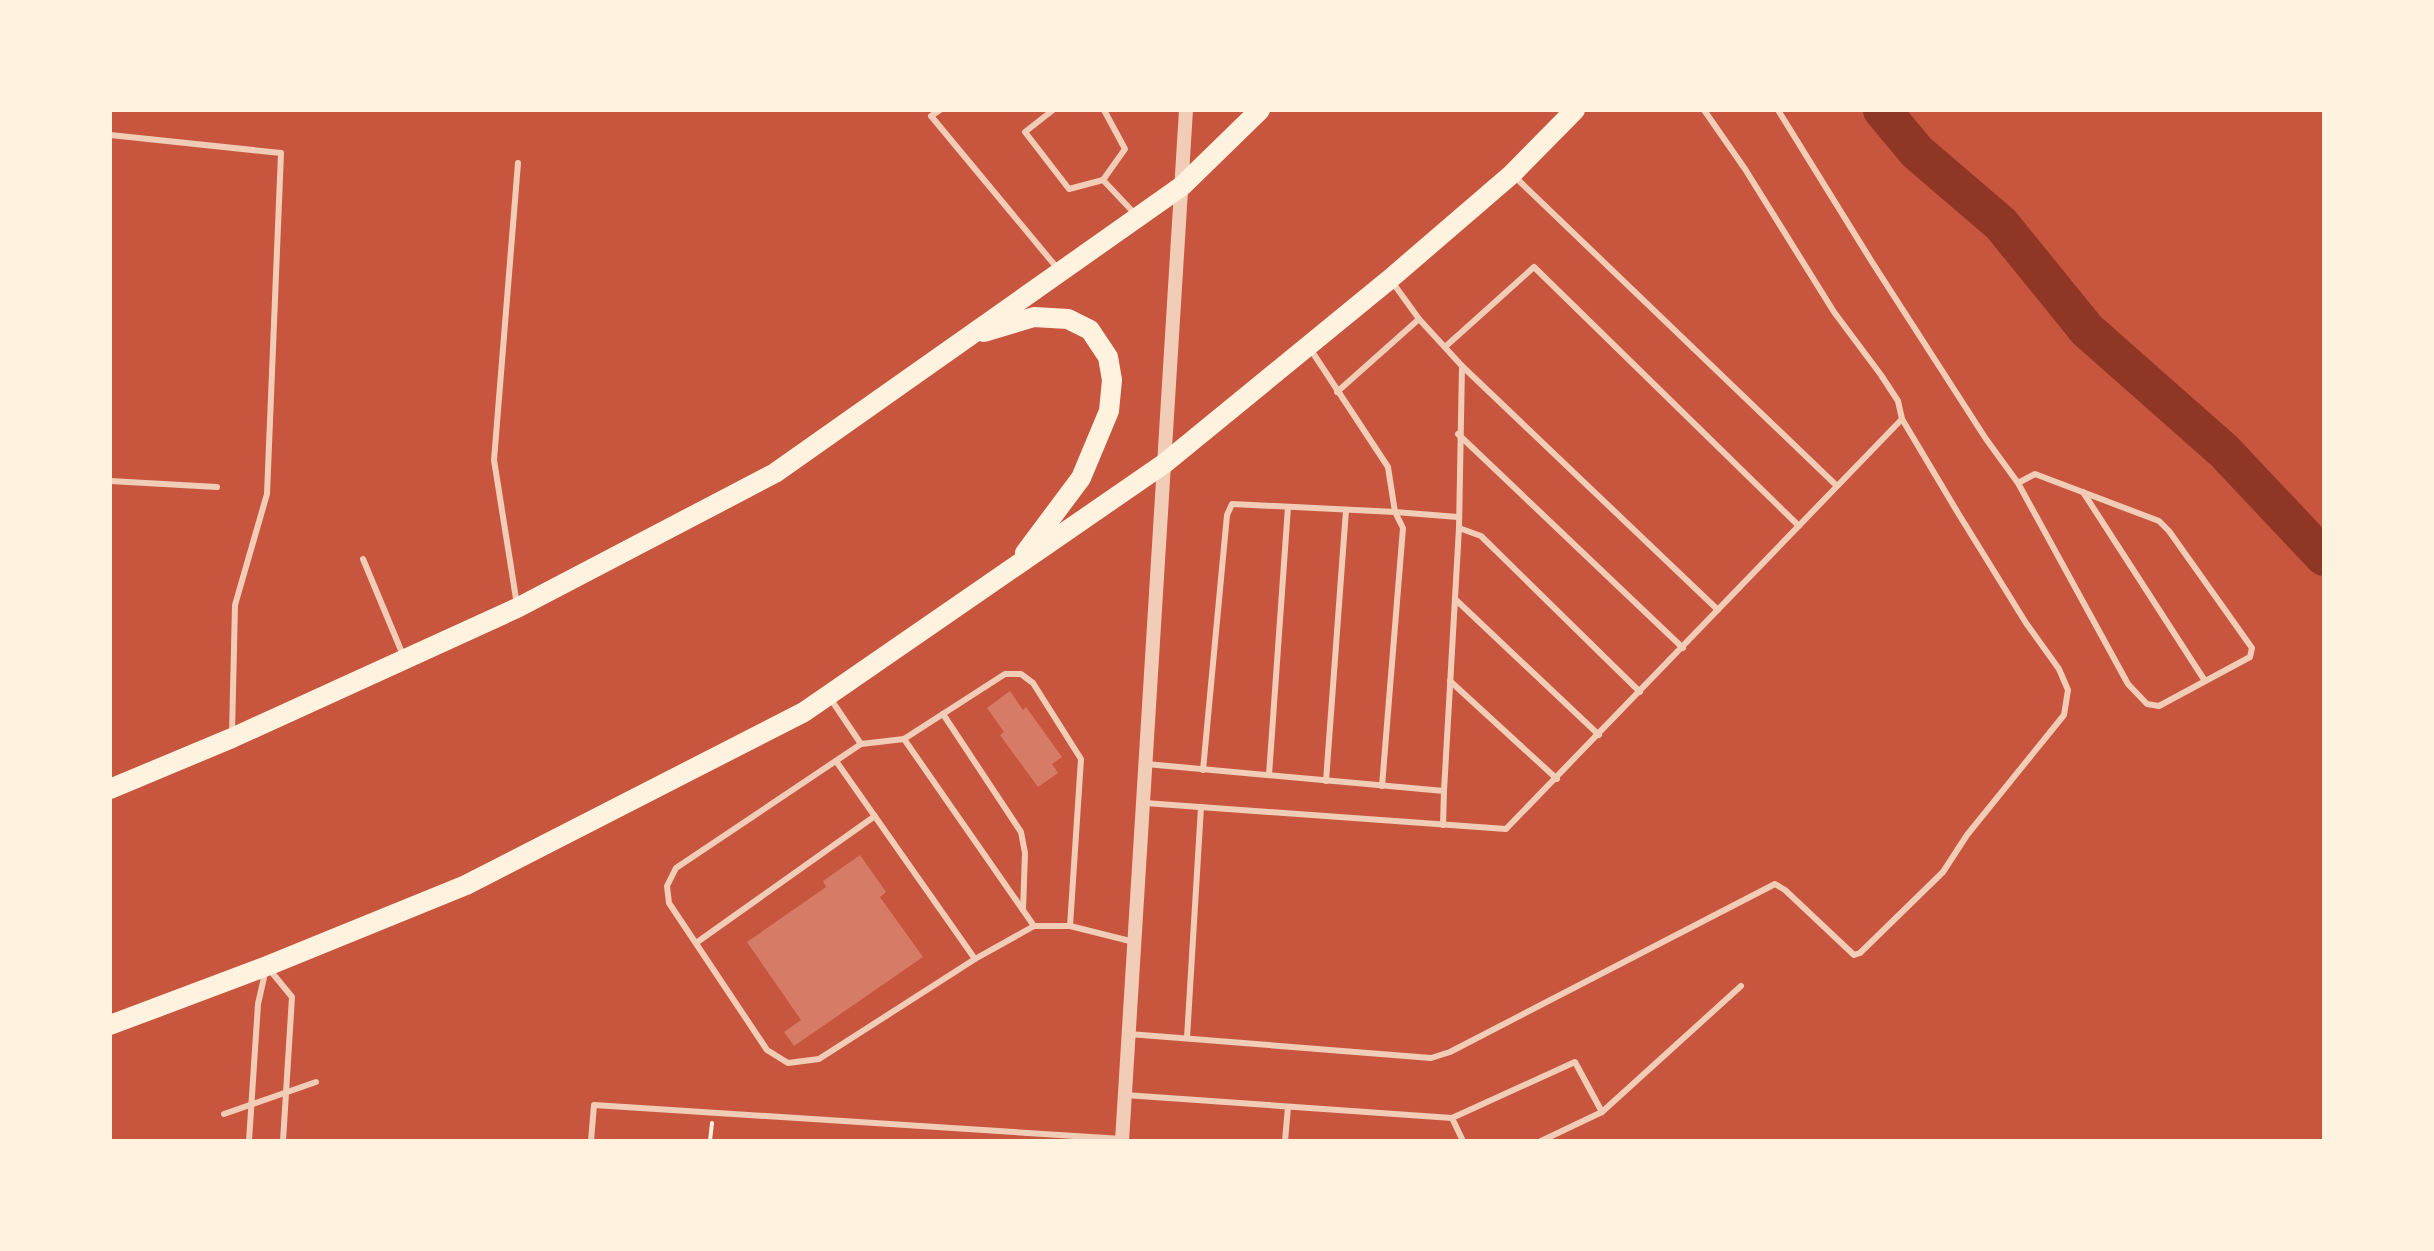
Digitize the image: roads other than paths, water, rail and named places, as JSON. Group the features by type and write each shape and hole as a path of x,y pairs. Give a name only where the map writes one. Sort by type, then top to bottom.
{"main road":[{"path":"110,789 232,738 517,608 775,473 1182,186 1260,110"},
{"path":"110,1025 267,966 466,885 804,712 1165,463 1309,347 1512,174 1575,110"},
{"path":"969,336 1034,317 1068,319 1090,330 1108,357 1112,380 1109,411 1081,478 1015,566"}],"street":[{"path":"1122,1140 1186,110"}],"lane":[{"path":"940,110 931,116 1060,272"},
{"path":"1053,110 1025,132 1069,189 1103,180 1125,149 1104,110"},
{"path":"1129,1034 1431,1058 1450,1052 1775,884 1854,955 1860,953 1943,872 1967,835 2064,715 2068,690 2059,669 2026,623 1902,419 1898,401 1834,312 1745,169 1704,110"},
{"path":"1778,110 1979,428 2018,483 2128,684 2147,704 2159,706 2250,657 2252,648 2159,521 2035,474 2018,483"},
{"path":"110,135 281,153 267,494 235,605 232,738"},
{"path":"517,608 494,460 518,163"},
{"path":"1512,174 1837,486"},
{"path":"1103,180 1138,217"},
{"path":"1445,347 1534,267 1799,526"},
{"path":"1390,279 1419,319 1462,366 1718,610"},
{"path":"1337,392 1419,319"},
{"path":"1309,347 1388,467 1395,512 1403,528 1382,786"},
{"path":"1443,825 1459,528 1458,434 1462,366"},
{"path":"1144,803 1506,829 1902,419"},
{"path":"1458,434 1683,648"},
{"path":"110,481 217,487"},
{"path":"2083,492 2205,681"},
{"path":"1203,770 1227,515 1232,504 1458,517"},
{"path":"1269,775 1288,507"},
{"path":"1326,781 1346,510"},
{"path":"1459,528 1481,536 1640,692"},
{"path":"363,559 405,659"},
{"path":"1455,599 1599,735"},
{"path":"1070,926 1081,759 1033,683 1021,674 1005,674 904,739 861,744 676,868 667,886 669,903 767,1050 788,1063 819,1059 975,959 1034,926 1070,926 1135,942"},
{"path":"1450,681 1557,779"},
{"path":"828,695 861,744"},
{"path":"943,714 1021,832 1025,853 1023,910"},
{"path":"904,739 1034,926"},
{"path":"836,761 975,959"},
{"path":"1146,764 1444,791"},
{"path":"1187,1038 1201,807"},
{"path":"696,943 875,816"},
{"path":"267,966 292,997 283,1141"},
{"path":"249,1141 258,1004 267,966"},
{"path":"1541,1141 1602,1112 1741,986"},
{"path":"1125,1095 1452,1118 1575,1062 1602,1112"},
{"path":"224,1114 316,1082"},
{"path":"591,1141 594,1105 1122,1140"},
{"path":"1285,1141 1288,1107"},
{"path":"1452,1118 1463,1141"}],"waterway":[{"path":"1882,110 1917,152 2001,224 2087,330 2224,451 2324,557"}]}
